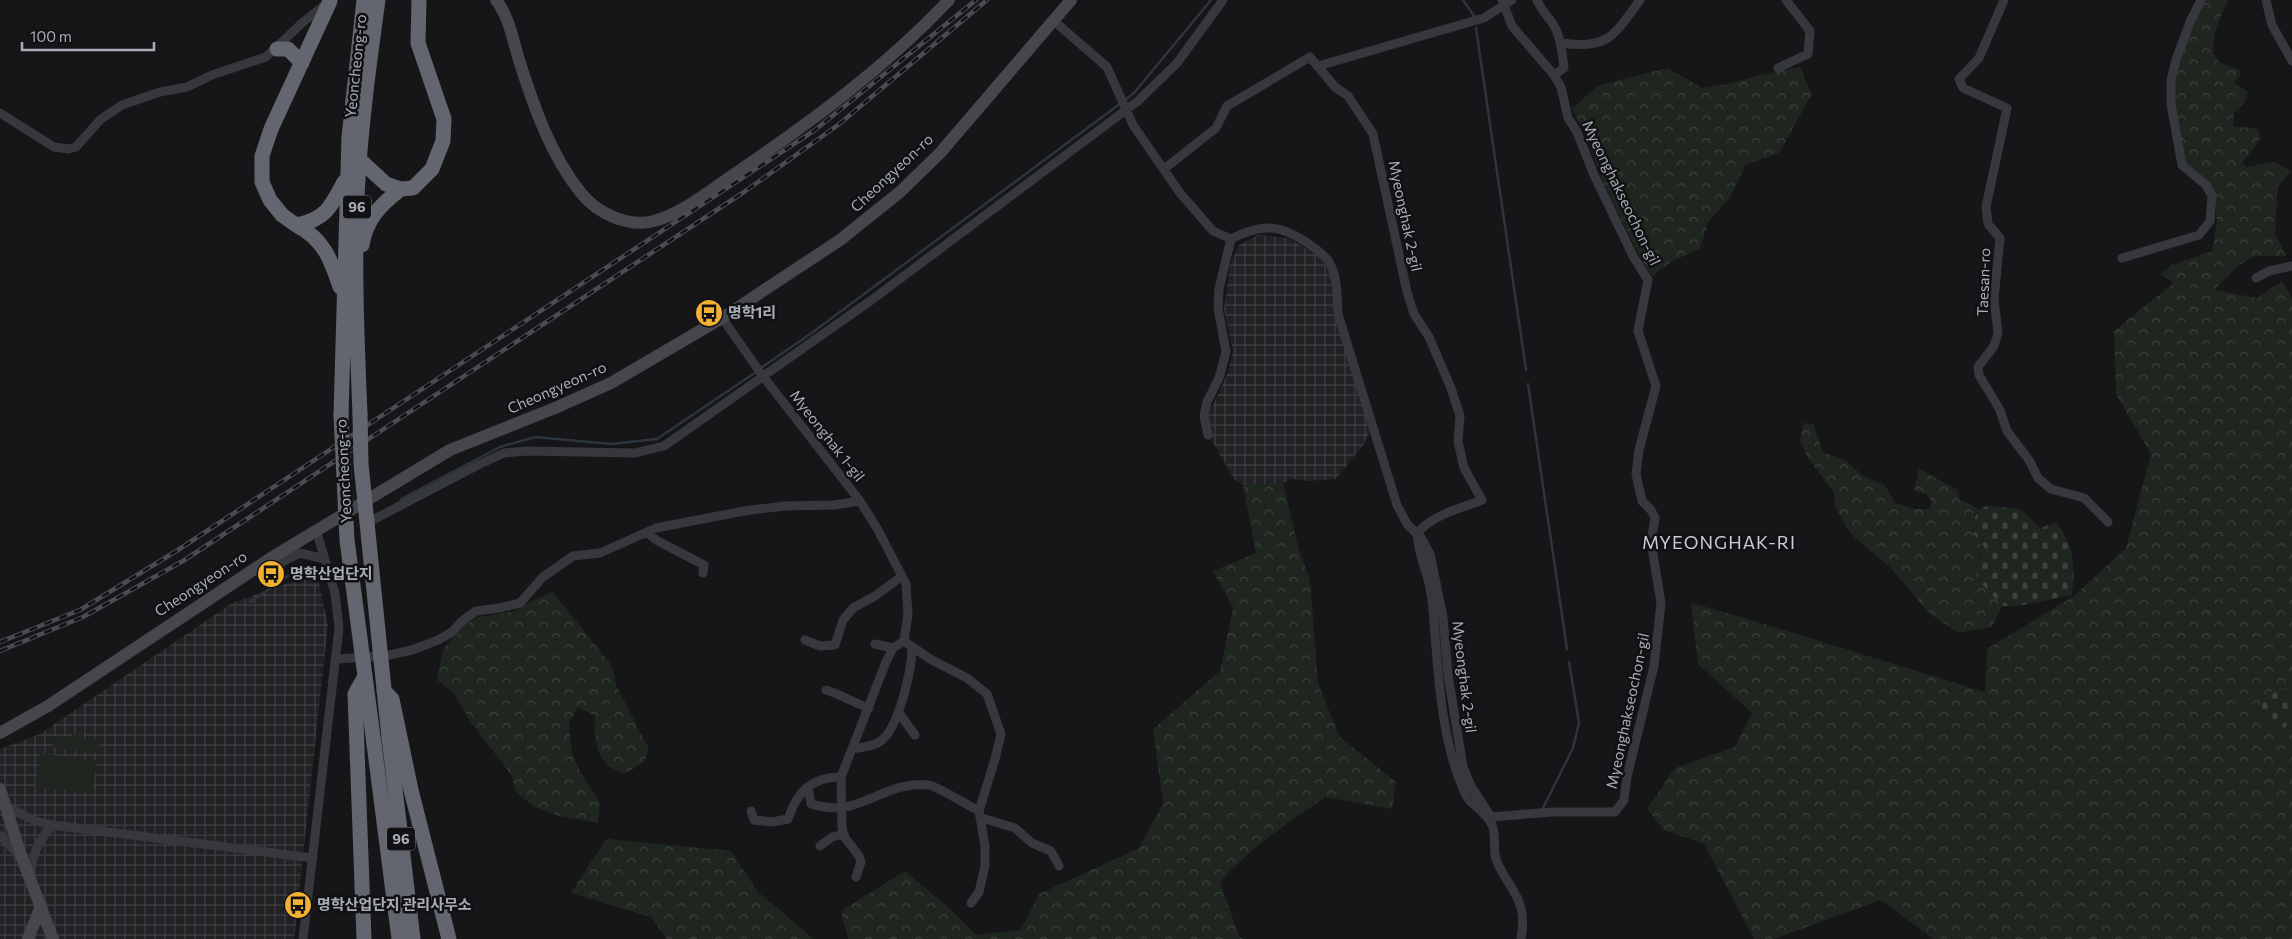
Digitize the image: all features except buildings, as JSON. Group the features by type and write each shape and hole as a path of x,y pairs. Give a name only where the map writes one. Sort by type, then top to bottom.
{"highway":[{"path":"331,0 271,129 262,156 262,182 270,200 282,215 306,230 330,256 344,301"},
{"path":"360,160 386,184 401,189 413,188 432,170 443,141 444,119 418,43 419,0"},
{"name":"Yeoncheong-ro","path":"371,1 357,198 356,283 361,464 384,691 394,737 413,939"},
{"name":"Yeoncheong-ro","path":"371,1 355,67 346,176 340,415 347,540 399,939"},
{"path":"277,49 288,49 302,63"},
{"path":"296,225 312,222 322,216 336,198 346,176"},
{"path":"356,283 364,232 372,216 401,189"},
{"path":"364,678 355,694 364,939"},
{"path":"394,737 449,939"}],"main road":[{"path":"496,0 508,24 529,92 568,175 591,204 620,220 639,223 654,221 686,206 819,115 894,55 921,31 949,0"},
{"name":"Cheongyeon-ro","path":"0,733 48,706 243,576 316,530 450,450 555,408 611,383 722,318 840,240 900,192 940,153 1070,0"},
{"path":"0,790 22,858 54,939"},
{"path":"28,939 41,906"}],"street":[{"path":"0,113 54,147 68,149 82,143 101,119 122,105 160,92 187,87 212,75 266,58 302,22 331,0"},
{"path":"367,523 504,453 526,451 635,453 664,446 762,375 873,299 1125,107 1177,63 1223,0"},
{"path":"1537,0 1543,13 1553,24 1561,43 1564,68 1554,75"},
{"path":"1561,43 1578,45 1596,43 1611,38 1640,0"},
{"path":"1778,68 1808,54 1810,31 1786,0"},
{"name":"Taesan-ro","path":"2004,0 1979,58 1959,79 1963,88 2007,108 1986,208 1988,224 2000,238 1994,299 1998,333 1994,346 1978,367 1979,375 2000,410 2008,431 2029,460 2038,478 2051,489 2084,498 2108,522"},
{"path":"2122,258 2199,235 2210,221 2212,196 2206,185 2182,165 2171,104 2171,80 2176,60 2190,22 2201,0"},
{"path":"2266,0 2272,25 2292,61"},
{"path":"1164,169 1216,128 1227,106 1310,58 1318,66 1484,18 1506,2"},
{"name":"Myeonghakseochon-gil","path":"1489,818 1552,812 1615,812 1624,800 1627,777 1654,666 1661,603 1651,542 1655,518 1651,510 1642,501 1636,474 1641,442 1656,386 1638,330 1648,280 1633,256 1568,118 1561,87 1554,75 1512,26 1506,2"},
{"path":"1054,21 1107,67 1117,93 1143,141 1180,193 1213,231 1231,239 1219,289 1218,308 1226,352 1219,378 1207,402 1204,416 1208,435"},
{"name":"Myeonghak 2-gil","path":"1318,66 1335,87 1348,96 1373,134 1407,292 1414,314 1429,337 1451,388 1460,416 1458,440 1464,468 1482,500 1446,514 1428,524 1417,534"},
{"name":"Myeonghak 2-gil","path":"1231,239 1248,229 1280,228 1298,236 1328,261 1337,289 1338,314 1389,482 1407,524 1417,534 1430,554 1443,617 1448,674 1463,767 1492,824 1497,861 1520,902 1524,923 1521,939"},
{"path":"2256,278 2269,271 2292,266"},
{"name":"Myeonghak 1-gil","path":"722,318 762,375 860,501 878,530 906,584 908,614 904,641"},
{"path":"336,659 385,656 412,650 438,640 452,632 476,610 499,608 520,603 543,577 573,556 600,553 656,528 744,511 784,506 844,505 860,501"},
{"path":"303,939 339,628 335,593 316,530"},
{"path":"647,532 656,540 704,565 703,573"},
{"path":"243,576 276,565 300,552 325,559"},
{"path":"805,640 820,646 835,645 843,620 853,608 875,596 902,576"},
{"path":"856,877 861,862 844,834 841,809 841,777 886,662 893,648 904,641 912,648 967,678 987,694 1001,734 980,815 985,866 979,892 971,904"},
{"path":"875,644 893,648"},
{"path":"853,749 873,745 883,739 899,713 912,658 912,648"},
{"path":"826,690 844,696 853,703 869,708"},
{"path":"899,713 915,735"},
{"path":"751,811 754,820 772,822 788,819 793,804 808,788 825,777 841,777"},
{"path":"808,788 811,804 841,809 903,785 931,785 980,815 1015,828 1032,843 1050,851 1060,866"},
{"path":"6,807 36,821 52,825 313,858"},
{"path":"30,877 33,853 41,838 52,825"},
{"path":"820,846 832,837 844,834"},
{"path":"0,835 22,858"}],"shaded area":[{"path":"1258,235 1288,238 1322,258 1330,275 1371,430 1364,444 1336,479 1307,481 1292,479 1283,483 1243,485 1234,479 1212,441 1207,418 1228,372 1233,351 1224,310 1230,265 1239,245"},
{"path":"317,573 328,625 294,939 0,939 0,749 40,734 232,603"}],"green space":[{"path":"2205,0 2228,0 2215,32 2213,49 2215,56 2220,62 2238,69 2241,73 2234,83 2248,92 2245,102 2234,113 2233,127 2257,128 2261,138 2242,163 2247,167 2274,162 2291,171 2278,186 2275,233 2286,256 2255,256 2237,266 2214,290 2257,298 2282,281 2292,299 2292,939 1933,939 1881,900 1774,939 1754,939 1704,844 1664,830 1647,809 1675,768 1735,747 1752,713 1698,664 1691,603 1985,692 1987,649 2074,596 2126,548 2151,454 2116,394 2114,331 2174,283 2160,274 2172,265 2212,251 2217,223 2215,194 2184,162 2175,109 2174,84 2179,62 2191,27"},
{"path":"1800,67 1812,94 1779,153 1745,165 1730,198 1708,222 1700,249 1672,261 1652,276 1642,261 1601,178 1588,140 1572,109 1599,85 1668,68 1702,88"},
{"path":"1804,423 1813,424 1823,452 1844,460 1865,477 1885,485 1895,503 1914,509 1929,509 1932,501 1927,495 1914,490 1919,469 1958,490 1959,500 1979,510 1973,519 1980,543 1985,548 1978,559 1977,577 2002,606 1992,627 1959,633 1930,614 1888,565 1856,539 1848,530 1836,508 1834,493 1808,458 1800,441"},
{"path":"1283,483 1299,550 1310,580 1318,683 1339,736 1396,782 1392,809 1326,797 1284,826 1244,858 1220,882 1239,936 1243,939 848,939 841,911 905,871 949,908 976,935 1021,930 1039,894 1139,848 1163,803 1153,729 1220,671 1233,608 1213,571 1256,553 1243,485"},
{"path":"1987,506 2020,509 2041,528 2056,522 2067,539 2072,557 2072,595 2018,606 2002,606 1977,578 1975,566 1985,548 1969,528 1979,510"},
{"path":"553,592 612,666 616,685 649,749 644,762 624,774 614,769 602,758 599,751 595,735 595,716 578,707 569,723 572,753 580,771 600,803 598,823 559,816 533,806 516,792 510,773 470,721 454,693 437,680 443,649 465,625 479,617 515,611 533,600"},
{"path":"2279,688 2292,689 2292,721 2281,729 2270,725 2263,719 2261,707 2265,696"},
{"path":"72,734 84,735 83,738 100,740 98,753 53,748 54,736 72,737"},
{"path":"40,753 97,761 92,793 35,787"},
{"path":"606,839 731,851 758,892 814,939 667,939 651,917 571,893"}],"waterway":[{"path":"1125,100 1134,93 1211,0"},
{"path":"1463,0 1474,16"},
{"path":"1476,28 1526,370"},
{"path":"761,368 813,332 1121,103"},
{"path":"401,499 500,447 535,437 611,444 657,439 756,372"},
{"path":"1528,384 1567,649"},
{"path":"250,602 295,571"},
{"path":"1543,808 1573,748 1579,723 1569,662"}],"railway":[{"path":"0,642 80,610 178,550 815,130 976,0"},
{"path":"0,651 83,617 183,561 744,192 838,125 987,0"}],"place":[{"name":"명학1리","path":"709,313"},
{"name":"명학산업단지","path":"271,574"},
{"name":"명학산업단지 관리사무소","path":"298,905"}],"district":[{"name":"MYEONGHAK-RI","path":"1719,543"}]}
